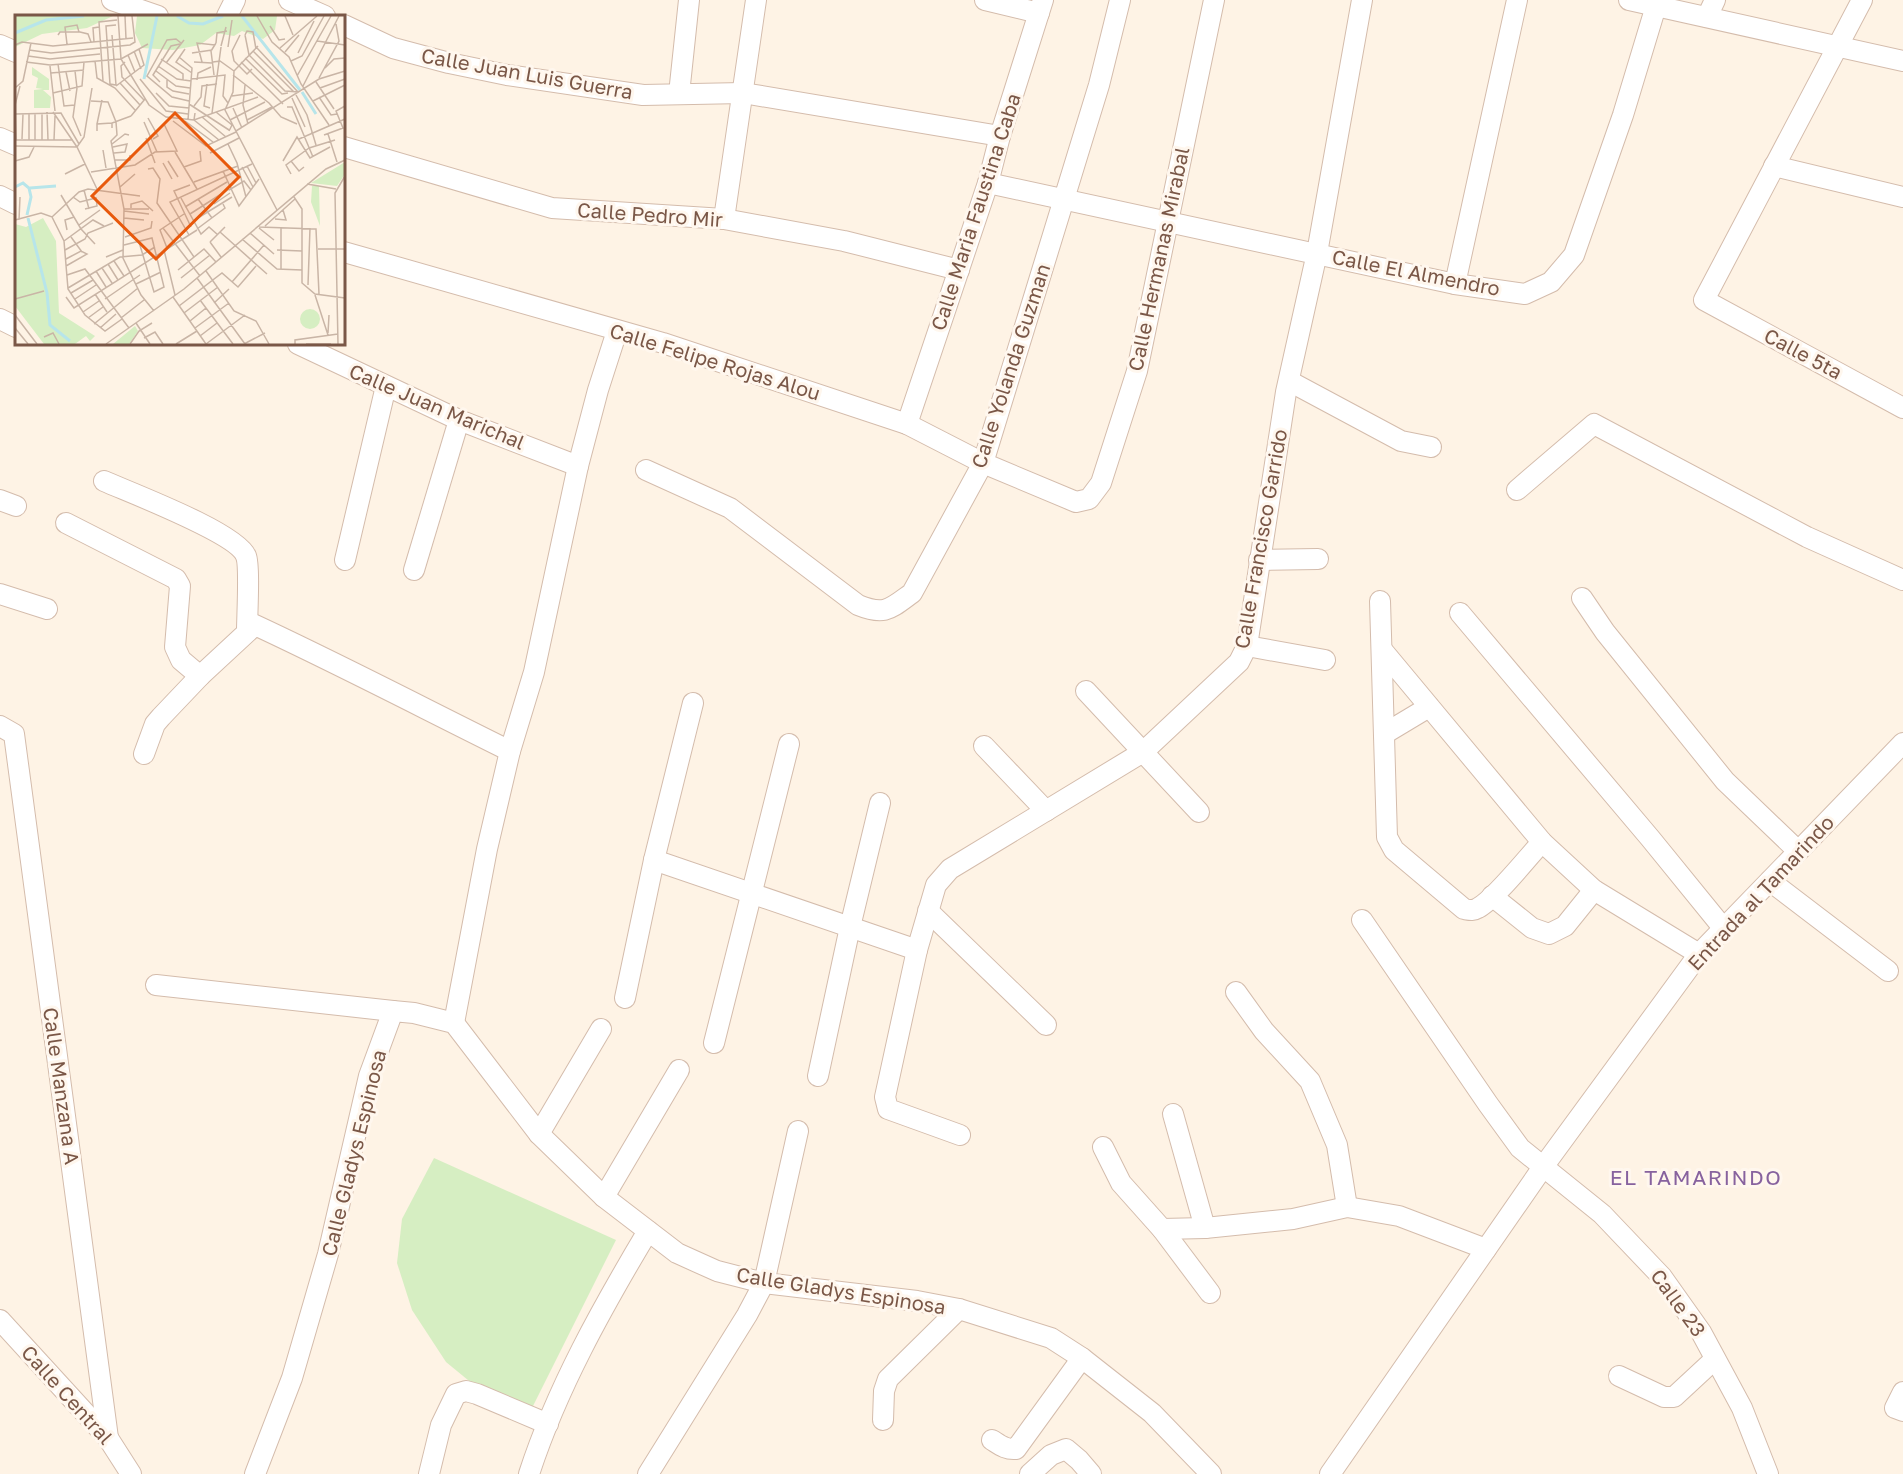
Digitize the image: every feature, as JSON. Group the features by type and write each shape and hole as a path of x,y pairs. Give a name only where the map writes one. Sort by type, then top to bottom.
{"street":[{"path":"112,0 155,15"},
{"path":"227,15 235,0"},
{"path":"289,0 323,15"},
{"path":"679,94 689,0"},
{"path":"724,219 756,0"},
{"path":"985,0 1041,6"},
{"name":"Calle Yolanda Guzman","path":"646,470 730,508 858,605 875,612 892,608 912,593 983,463 1099,85 1120,0"},
{"name":"Calle Hermanas Mirabal","path":"1076,502 1089,499 1101,483 1137,371 1214,0"},
{"name":"Calle Francisco Garrido","path":"960,1135 888,1109 885,1104 916,950 936,885 950,869 1143,752 1239,662 1247,646 1289,381 1317,253 1362,0"},
{"path":"1455,284 1517,0"},
{"path":"1629,0 1656,6 1711,9 1836,46 1903,61"},
{"path":"1862,0 1774,166 1903,197"},
{"name":"Calle Maria Faustina Caba","path":"906,424 988,183 1000,136 1041,6"},
{"name":"Calle El Almendro","path":"988,183 1455,284 1525,294 1551,282 1574,255 1623,115 1656,6"},
{"name":"Calle Juan Luis Guerra","path":"345,25 393,48 507,75 644,95 742,93 1000,136"},
{"path":"0,45 15,52"},
{"path":"0,138 15,145"},
{"name":"Calle Pedro Mir","path":"345,147 552,208 724,219 844,241 959,270"},
{"name":"Calle 5ta","path":"1774,166 1704,300 1902,404"},
{"path":"0,196 15,204"},
{"name":"Calle Felipe Rojas Alou","path":"345,252 663,344 906,424 983,463 1076,502"},
{"path":"0,319 15,326"},
{"path":"156,985 414,1013 454,1023 487,849 510,751 534,672 578,465 617,331"},
{"name":"Calle Juan Marichal","path":"300,345 459,420 578,465"},
{"path":"1289,381 1401,441 1431,447"},
{"path":"345,560 386,386"},
{"path":"414,570 459,420"},
{"path":"1517,489 1594,424 1807,537 1903,580"},
{"path":"104,481 218,532 242,549 248,562 247,631"},
{"path":"66,523 176,579 180,586 175,647 181,660 200,676"},
{"path":"1259,560 1318,559"},
{"path":"0,594 46,609"},
{"path":"1582,598 1605,632 1725,781 1798,851"},
{"path":"1380,601 1387,837 1394,850 1464,909 1473,910 1481,907 1542,842"},
{"path":"1460,613 1724,929"},
{"path":"144,754 155,724 200,676 255,625 510,751"},
{"path":"1247,646 1325,660"},
{"path":"1383,651 1542,842 1594,890 1699,954"},
{"path":"1086,691 1199,812"},
{"path":"626,998 654,860 693,703"},
{"path":"1384,734 1429,707"},
{"name":"Calle Manzana A","path":"7,730 108,1438"},
{"name":"Entrada al Tamarindo","path":"1330,1474 1542,1167 1699,954 1903,743"},
{"path":"714,1043 789,744"},
{"path":"984,746 1046,811"},
{"path":"818,1076 880,802"},
{"path":"654,860 916,950"},
{"path":"1770,881 1888,971"},
{"path":"1492,896 1533,928 1549,934 1565,926 1594,890"},
{"path":"928,911 1046,1025"},
{"name":"Calle 23","path":"1362,920 1520,1148 1602,1214 1662,1277 1701,1332 1742,1408 1768,1474"},
{"path":"1236,992 1264,1031 1310,1081 1337,1145 1347,1207"},
{"name":"Calle Gladys Espinosa","path":"255,1474 292,1378 328,1254 369,1076 393,1011"},
{"name":"Calle Gladys Espinosa","path":"454,1023 539,1134 604,1197 677,1253 717,1271 764,1283 916,1300 959,1309 1051,1338 1082,1358 1152,1413 1211,1474"},
{"path":"539,1134 601,1029"},
{"path":"604,1197 679,1070"},
{"path":"1173,1114 1204,1228"},
{"path":"648,1474 747,1315 764,1283 798,1131"},
{"path":"1103,1147 1121,1183 1162,1229 1210,1293"},
{"path":"1162,1229 1204,1228 1293,1219 1347,1207 1399,1216 1486,1249"},
{"path":"529,1474 548,1424 595,1321 648,1231"},
{"path":"883,1420 884,1390 888,1379 959,1309"},
{"name":"Calle Central","path":"0,1320 108,1438 130,1474"},
{"path":"992,1440 1010,1450 1016,1449 1082,1358"},
{"path":"1619,1376 1664,1397 1674,1397 1715,1359"},
{"path":"429,1474 441,1425 456,1394 466,1391 477,1394 548,1424"},
{"path":"1903,1392 1895,1408 1903,1411"},
{"path":"1030,1474 1051,1455 1066,1449 1091,1474"}],"green space":[{"path":"434,1158 616,1240 528,1416 474,1385 446,1362 412,1310 397,1263 402,1219"}],"district":[{"name":"EL TAMARINDO","path":"1696,1178"}]}
